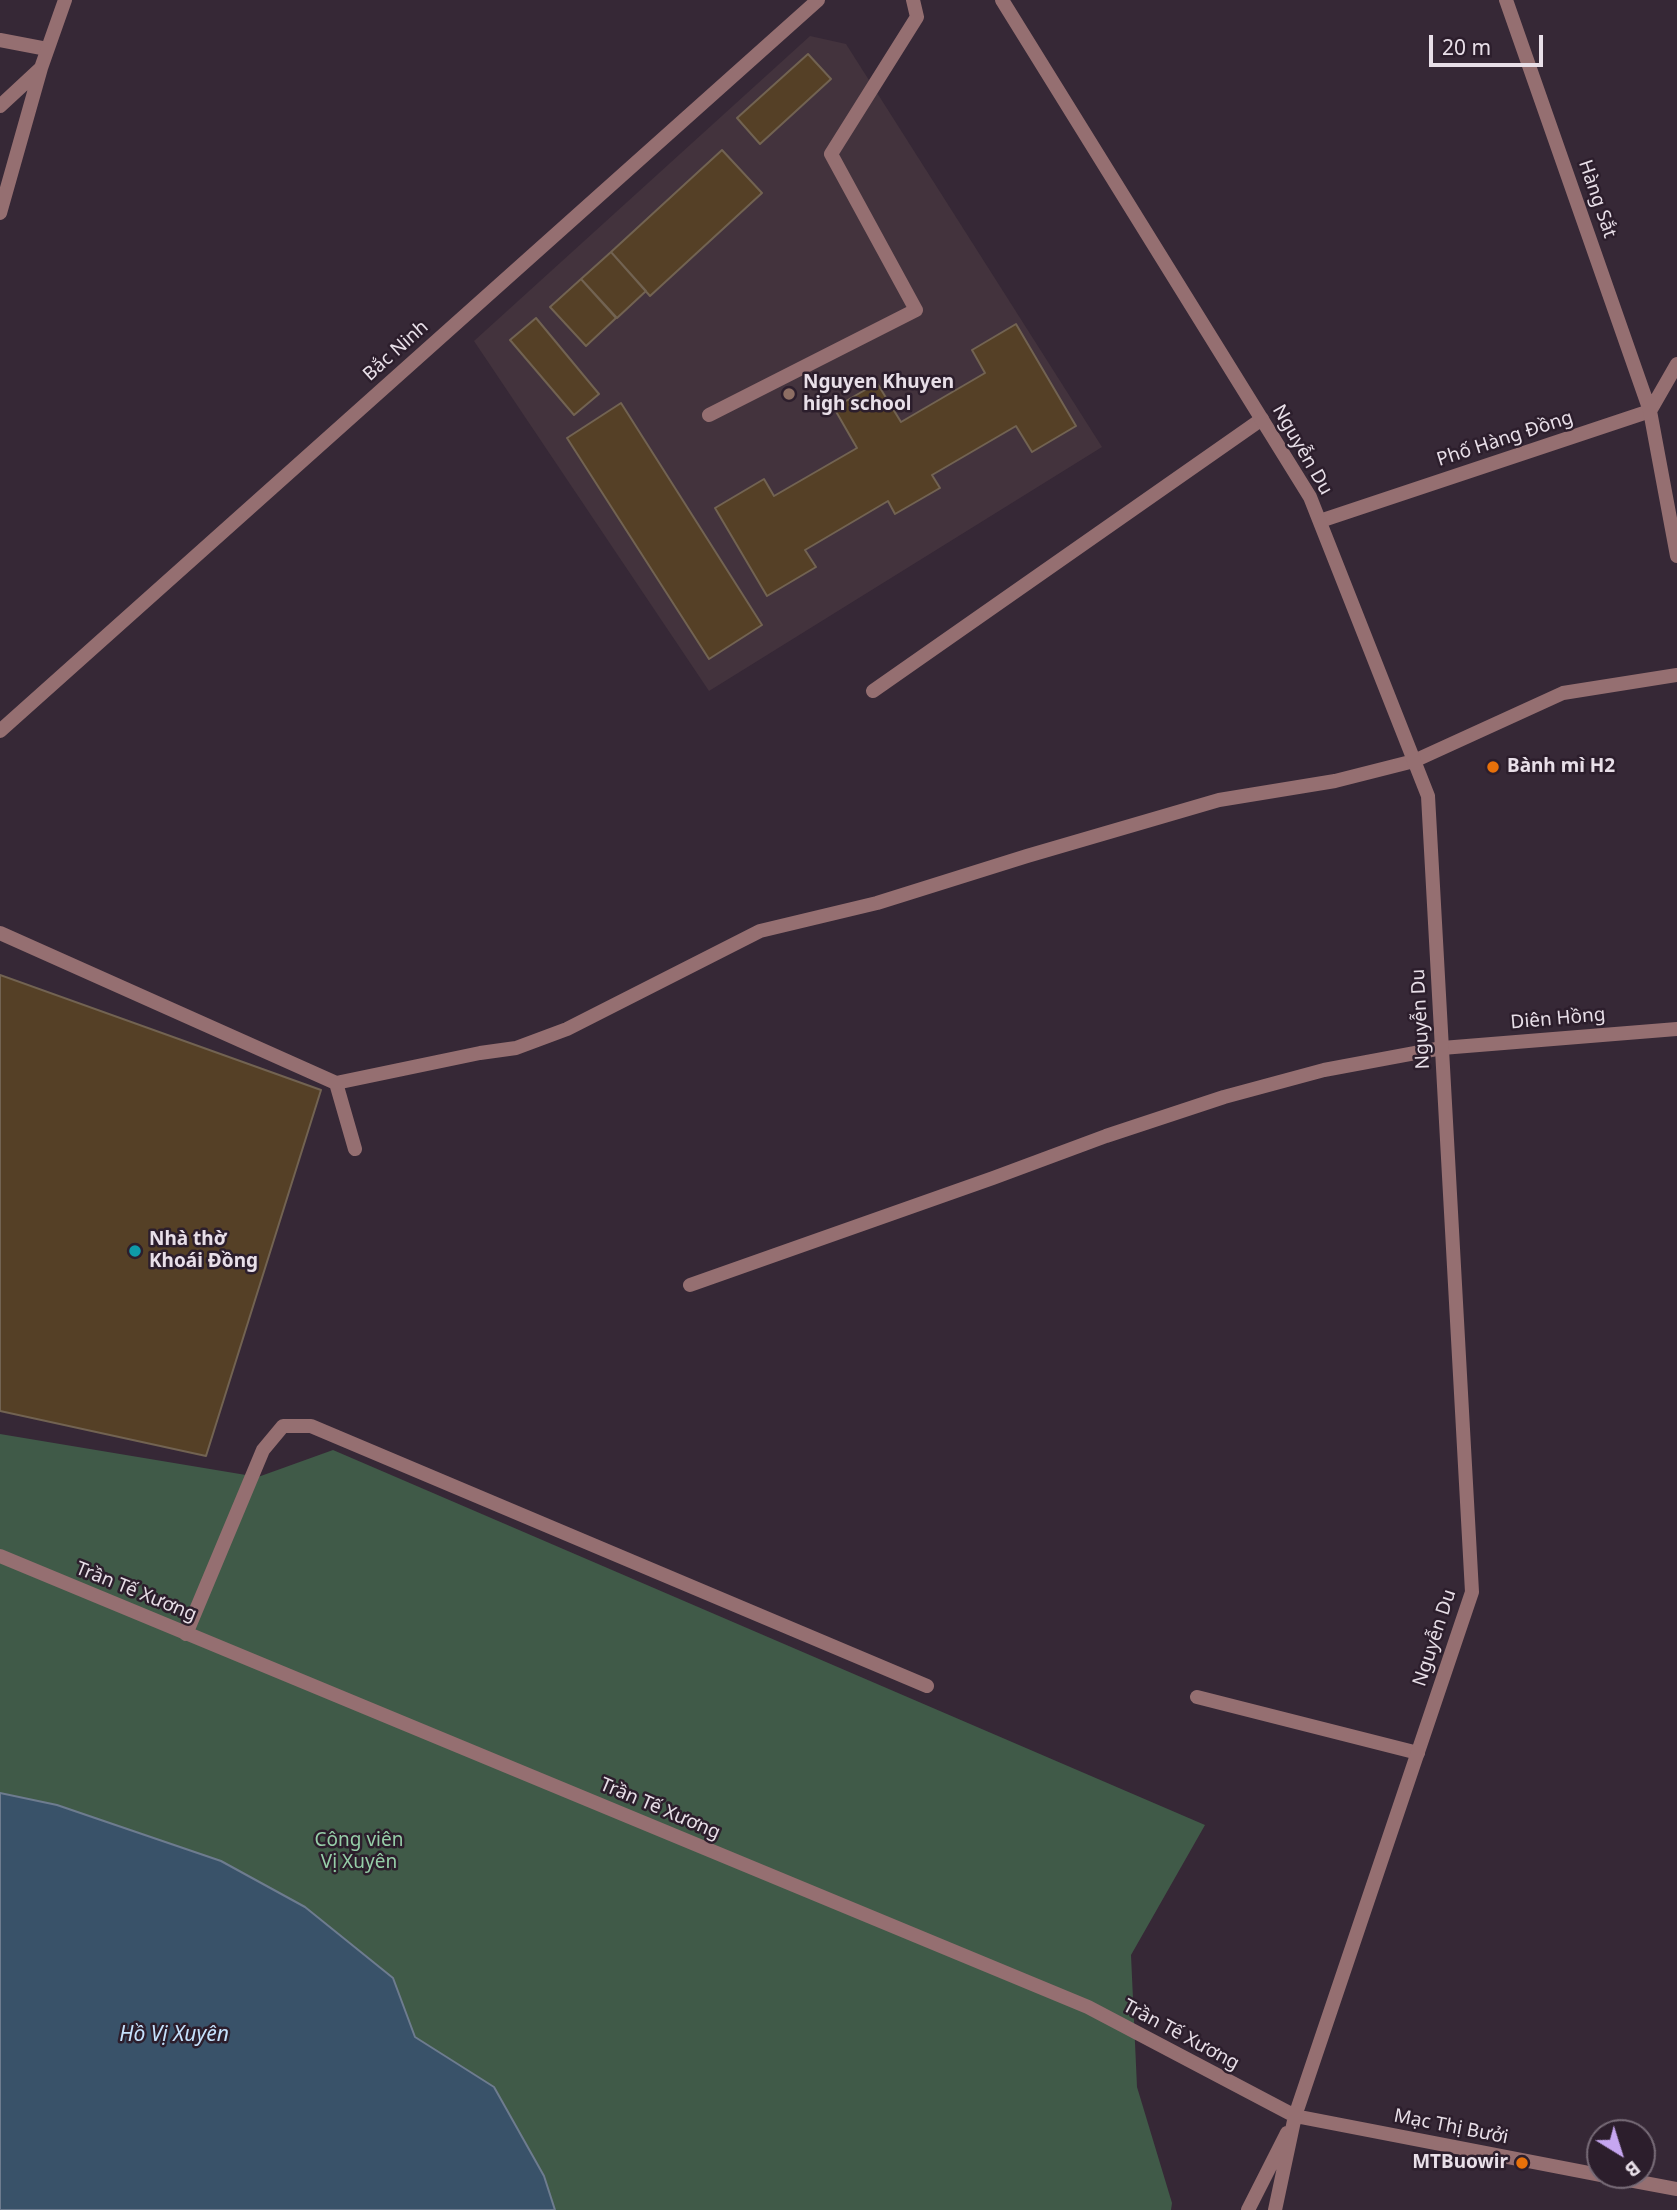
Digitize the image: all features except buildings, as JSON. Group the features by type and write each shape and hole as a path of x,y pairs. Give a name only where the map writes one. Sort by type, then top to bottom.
{"street":[{"path":"0,213 41,68 65,0"},
{"name":"Bắc Ninh","path":"0,731 818,0"},
{"path":"709,415 916,310 831,154 917,17 914,0"},
{"name":"Nguyễn Du","path":"1002,0 1310,497 1428,796 1472,1592 1295,2116 1275,2210"},
{"name":"Hàng Sắt","path":"1507,0 1650,411 1677,556"},
{"path":"0,40 47,49"},
{"path":"0,106 41,68"},
{"path":"1650,411 1677,364"},
{"name":"Phố Hàng Đồng","path":"1320,521 1650,411"},
{"path":"873,691 1262,419"},
{"path":"0,933 336,1083 516,1048 566,1029 760,931 877,903 1219,800 1335,781 1414,761 1563,693 1677,675"},
{"name":"Diên Hồng","path":"690,1285 1106,1136 1224,1097 1324,1070 1442,1048 1677,1029"},
{"path":"336,1083 355,1149"},
{"path":"187,1634 263,1450 283,1426 311,1426 927,1686"},
{"name":"Trần Tế Xương","path":"0,1556 1088,2007 1295,2116"},
{"path":"1197,1697 1418,1753"},
{"name":"Nguyễn Du","path":"1248,2210 1295,2116"},
{"name":"Mạc Thị Bưởi","path":"1295,2116 1586,2172"},
{"name":"Mạc Thị Bưởi","path":"1656,2185 1677,2189"}],"shaded area":[{"name":"Nguyen Khuyen high school","path":"810,36 846,44 1102,447 709,691 474,341"}],"green space":[{"name":"Công viên Vị Xuyên","path":"0,1434 258,1477 333,1450 1205,1825 1131,1955 1137,2087 1172,2203 1171,2210 0,2210"}],"water":[{"name":"Hồ Vị Xuyên","path":"0,1793 57,1805 221,1861 305,1907 393,1978 415,2037 494,2087 544,2176 555,2210 0,2210"}],"place":[{"name":"Nguyen Khuyen high school","path":"789,394"},
{"name":"Bành mì H2","path":"1493,767"},
{"name":"Nhà thờ Khoái Đồng","path":"135,1251"},
{"name":"MTBuowir","path":"1522,2163"}]}
